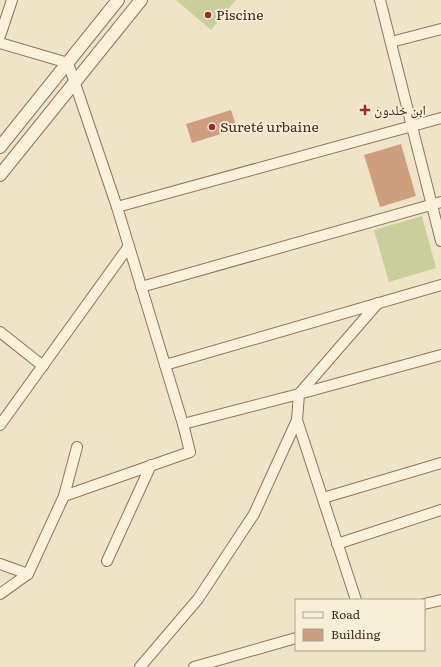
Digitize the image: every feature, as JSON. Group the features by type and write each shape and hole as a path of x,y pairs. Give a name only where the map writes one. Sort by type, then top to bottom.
{"street":[{"path":"0,36 12,0"},
{"path":"0,147 118,0"},
{"path":"0,175 141,0"},
{"path":"380,0 412,126 436,204 441,241"},
{"path":"391,42 441,29"},
{"path":"0,43 68,63"},
{"path":"64,496 190,452 183,424 117,207 68,63"},
{"path":"117,207 441,118"},
{"path":"141,287 436,204"},
{"path":"0,425 129,246"},
{"path":"165,364 441,285"},
{"path":"140,667 198,599 254,514 297,420 299,394 378,303"},
{"path":"0,332 43,366"},
{"path":"183,424 441,355"},
{"path":"297,420 356,599"},
{"path":"0,594 28,574 64,496 77,447"},
{"path":"323,498 441,463"},
{"path":"107,561 151,465"},
{"path":"337,544 441,510"},
{"path":"0,564 28,574"},
{"path":"425,604 441,600"},
{"path":"194,667 295,638"}],"green space":[{"name":"Piscine","path":"176,0 236,0 211,30"},
{"path":"422,216 436,268 389,282 374,230"}],"building":[{"name":"Sureté urbaine","path":"231,110 237,129 192,143 186,124"},
{"path":"401,144 416,196 380,207 364,155"}],"place":[{"name":"Piscine","path":"208,15"},
{"name":"ابن خلدون","path":"365,110"},
{"name":"Sureté urbaine","path":"212,127"}]}
